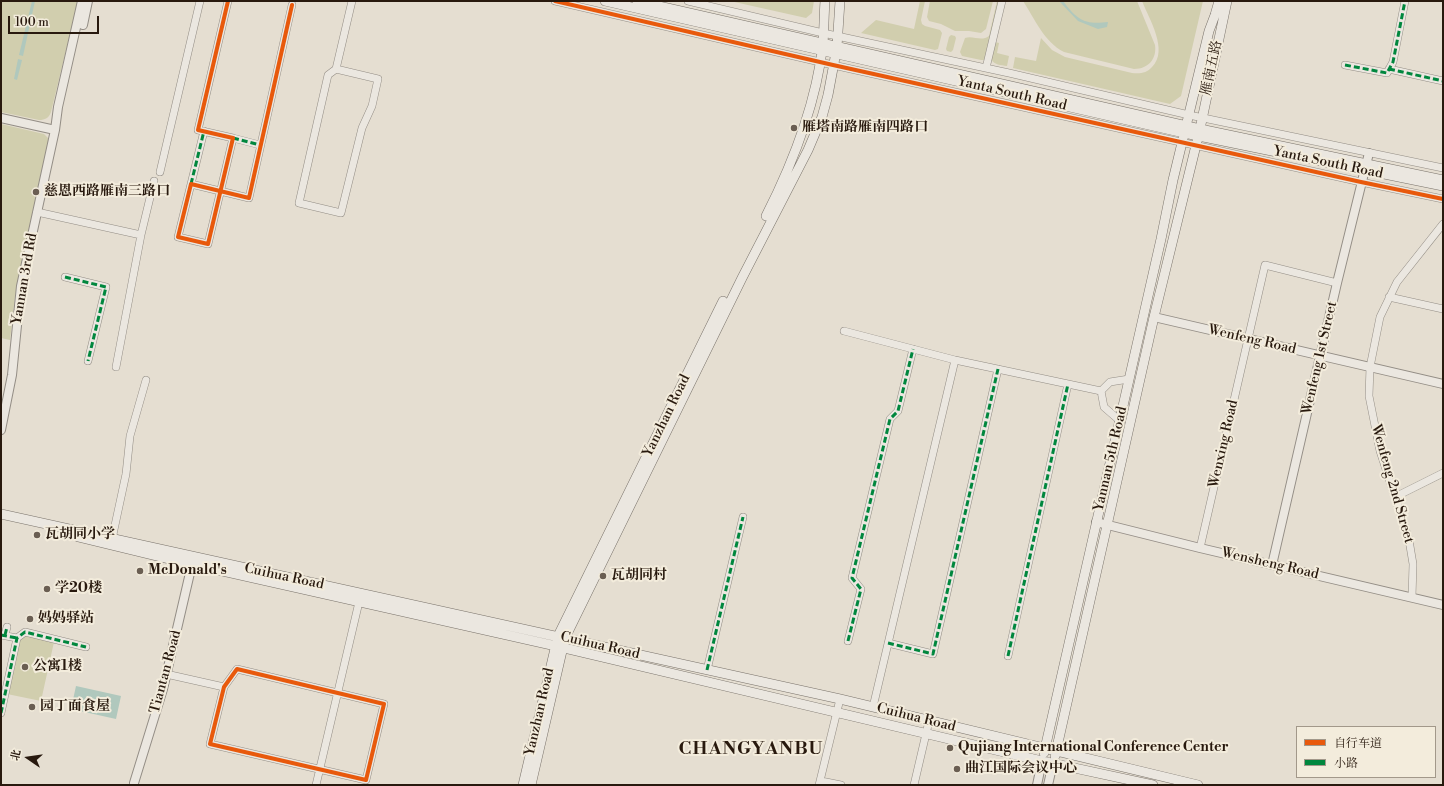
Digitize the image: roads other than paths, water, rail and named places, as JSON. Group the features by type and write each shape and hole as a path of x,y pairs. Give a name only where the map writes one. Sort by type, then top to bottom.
{"main road":[{"name":"Yanta South Road","path":"605,1 822,46"},
{"name":"Yanta South Road","path":"637,1 655,3 1006,94 1184,134 1198,132 1365,167 1443,186"},
{"name":"Yanzhan Road","path":"523,785 562,637 786,173 809,110 820,62 825,1"},
{"name":"Yanzhan Road","path":"562,637 808,150 822,117 836,51 840,1"},
{"name":"Yannan 5th Road","path":"1042,761 1188,114 1209,31 1219,1"},
{"name":"雁南五路","path":"1198,132 1227,1"},
{"name":"Yannan 5th Road","path":"1053,763 1154,317 1198,132"},
{"name":"Yanta South Road","path":"1365,167 1443,180"},
{"name":"Cuihua Road","path":"1,514 112,538 193,561 359,602 837,712 1042,761 1153,785"},
{"name":"Cuihua Road","path":"1,520 562,637 840,699 1198,785"},
{"name":"Yanzhan Road","path":"531,785 559,648"}],"street":[{"name":"Yannan 3rd Rd","path":"1,430 12,375 21,286 55,130 58,107 82,1"},
{"name":"Yannan 3rd Rd","path":"55,130 62,114 88,1"},
{"path":"160,172 200,1"},
{"path":"228,1 198,130 260,145"},
{"path":"336,69 378,79 372,106 362,128 341,213 298,203 328,76 336,69 352,1"},
{"path":"555,1 833,65 1006,94 1184,134 1195,145 1443,199"},
{"path":"688,1 1188,114 1443,168"},
{"path":"986,68 1002,1"},
{"path":"1345,64 1387,73 1393,62 1405,1"},
{"path":"191,184 248,198 292,5"},
{"path":"1390,69 1443,81"},
{"path":"1006,94 1011,73"},
{"path":"1,118 55,130"},
{"path":"204,131 178,237 208,244 233,138"},
{"name":"Wenfeng 1st Street","path":"1272,565 1337,283 1369,153"},
{"path":"116,367 141,235 154,181"},
{"path":"37,212 141,235"},
{"name":"Wenfeng 2nd Street","path":"1412,597 1413,564 1409,540 1380,451 1369,396 1370,367 1380,317 1389,297 1397,282 1443,224"},
{"name":"Wenxing Road","path":"1200,548 1266,265 1337,283"},
{"path":"65,277 106,287 88,361"},
{"path":"1389,297 1443,309"},
{"name":"Wenfeng Road","path":"1154,317 1443,384"},
{"path":"844,331 955,360 1100,391"},
{"path":"848,641 861,589 852,578 890,419 898,411 913,349"},
{"path":"872,707 955,360"},
{"path":"888,643 933,654 998,369"},
{"path":"1100,391 1110,382 1129,379"},
{"path":"112,538 126,474 130,436 146,380"},
{"path":"1008,656 1068,384"},
{"path":"1100,391 1104,407 1119,420"},
{"path":"1395,497 1443,473"},
{"path":"707,670 743,517"},
{"name":"Wensheng Road","path":"1096,522 1200,548 1443,604"},
{"name":"Tiantan Road","path":"133,784 166,674 193,561"},
{"path":"316,785 359,602"},
{"path":"7,627 3,635 17,638"},
{"path":"1,713 17,638 24,632 86,647"},
{"path":"237,669 384,704 366,780 210,744 224,687 237,669"},
{"path":"166,674 224,687"},
{"path":"840,699 820,783 841,785"},
{"path":"914,785 929,721"},
{"name":"Yannan 5th Road","path":"1036,785 1042,761"},
{"name":"Yannan 5th Road","path":"1048,785 1053,763"}],"place":[{"name":"雁塔南路雁南四路口","path":"794,128"},
{"name":"慈恩西路雁南三路口","path":"36,192"},
{"name":"瓦胡同小学","path":"37,535"},
{"name":"McDonald's","path":"140,571"},
{"name":"瓦胡同村","path":"603,576"},
{"name":"学20楼","path":"47,589"},
{"name":"妈妈驿站","path":"30,619"},
{"name":"公寓1楼","path":"25,667"},
{"name":"园丁面食屋","path":"32,707"},
{"name":"Qujiang International Conference Center","path":"950,748"},
{"name":"曲江国际会议中心","path":"957,769"}],"district":[{"name":"CHANGYANBU","path":"751,750"}]}
